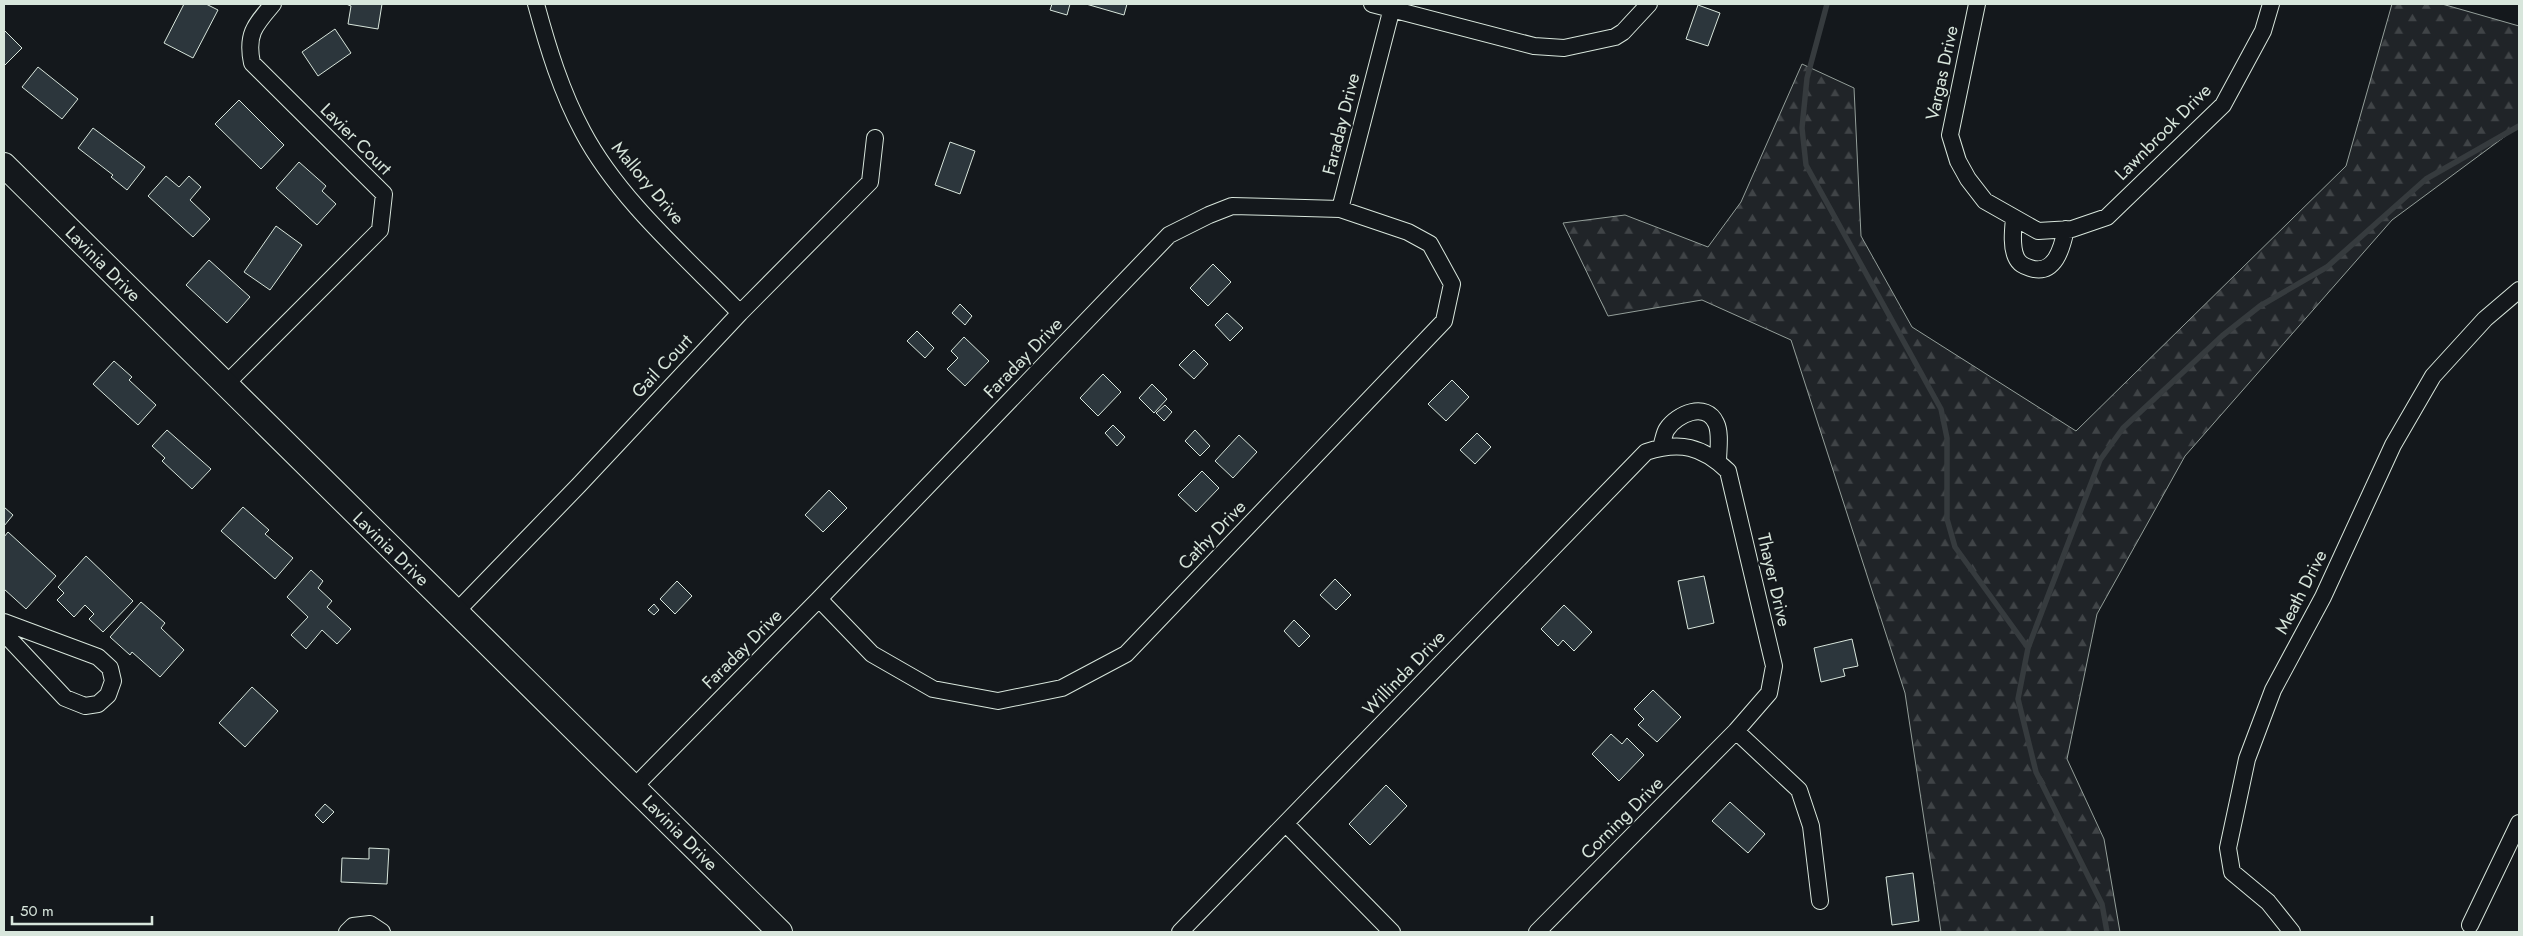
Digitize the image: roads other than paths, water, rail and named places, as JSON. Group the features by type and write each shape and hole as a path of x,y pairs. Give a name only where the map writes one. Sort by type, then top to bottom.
{"street":[{"name":"Lavier Court","path":"224,386 380,230 384,194 252,63 248,45 254,26 273,4"},
{"name":"Mallory Drive","path":"536,4 557,76 583,133 614,179 740,313"},
{"path":"1372,4 1392,6 1534,46 1564,48 1615,37 1623,32 1649,4"},
{"name":"Vargas Drive","path":"1978,4 1950,135 1958,161 1968,179 1985,200 2038,231"},
{"name":"Lawnbrook Drive","path":"2038,231 2066,229 2106,217 2223,105 2264,31 2271,4"},
{"name":"Faraday Drive","path":"634,787 819,599 1170,235 1209,214 1232,206 1340,209 1392,6"},
{"name":"Gail Court","path":"456,612 579,485 740,313 870,182 875,138"},
{"name":"Lavinia Drive","path":"4,165 224,386 780,932"},
{"name":"Cathy Drive","path":"819,599 872,654 933,689 998,701 1062,688 1126,654 1444,321 1452,284 1430,244 1408,232 1340,209"},
{"path":"2014,218 2013,240 2016,256 2022,266 2035,270 2046,269 2055,262 2062,247 2066,229"},
{"name":"Meath Drive","path":"2292,932 2268,902 2232,872 2228,848 2247,759 2273,690 2323,597 2393,445 2433,376 2485,319 2519,290"},
{"path":"1661,447 1668,429 1683,415 1694,410 1709,414 1716,423 1718,462"},
{"name":"Willinda Drive","path":"1180,932 1646,452 1661,447 1691,447"},
{"name":"Thayer Drive","path":"1691,447 1718,462 1728,471 1774,666 1768,693 1736,732"},
{"path":"4,622 98,657 110,668 113,681 108,695 98,704 85,706 65,698 4,633"},
{"path":"1736,732 1799,790 1811,826 1820,901"},
{"name":"Corning Drive","path":"1537,932 1736,732"},
{"path":"1286,824 1392,932"},
{"path":"2470,925 2518,828"},
{"path":"347,932 353,926 370,924 382,932"}],"waterway":[{"path":"1827,4 1807,78 1802,128 1806,165 1941,409 1947,438 1947,519 1955,547 2028,648"},
{"path":"2107,932 2102,904 2036,772 2018,699 2028,648 2100,460 2123,428 2222,336 2260,306 2327,267 2426,179 2519,126"}]}
